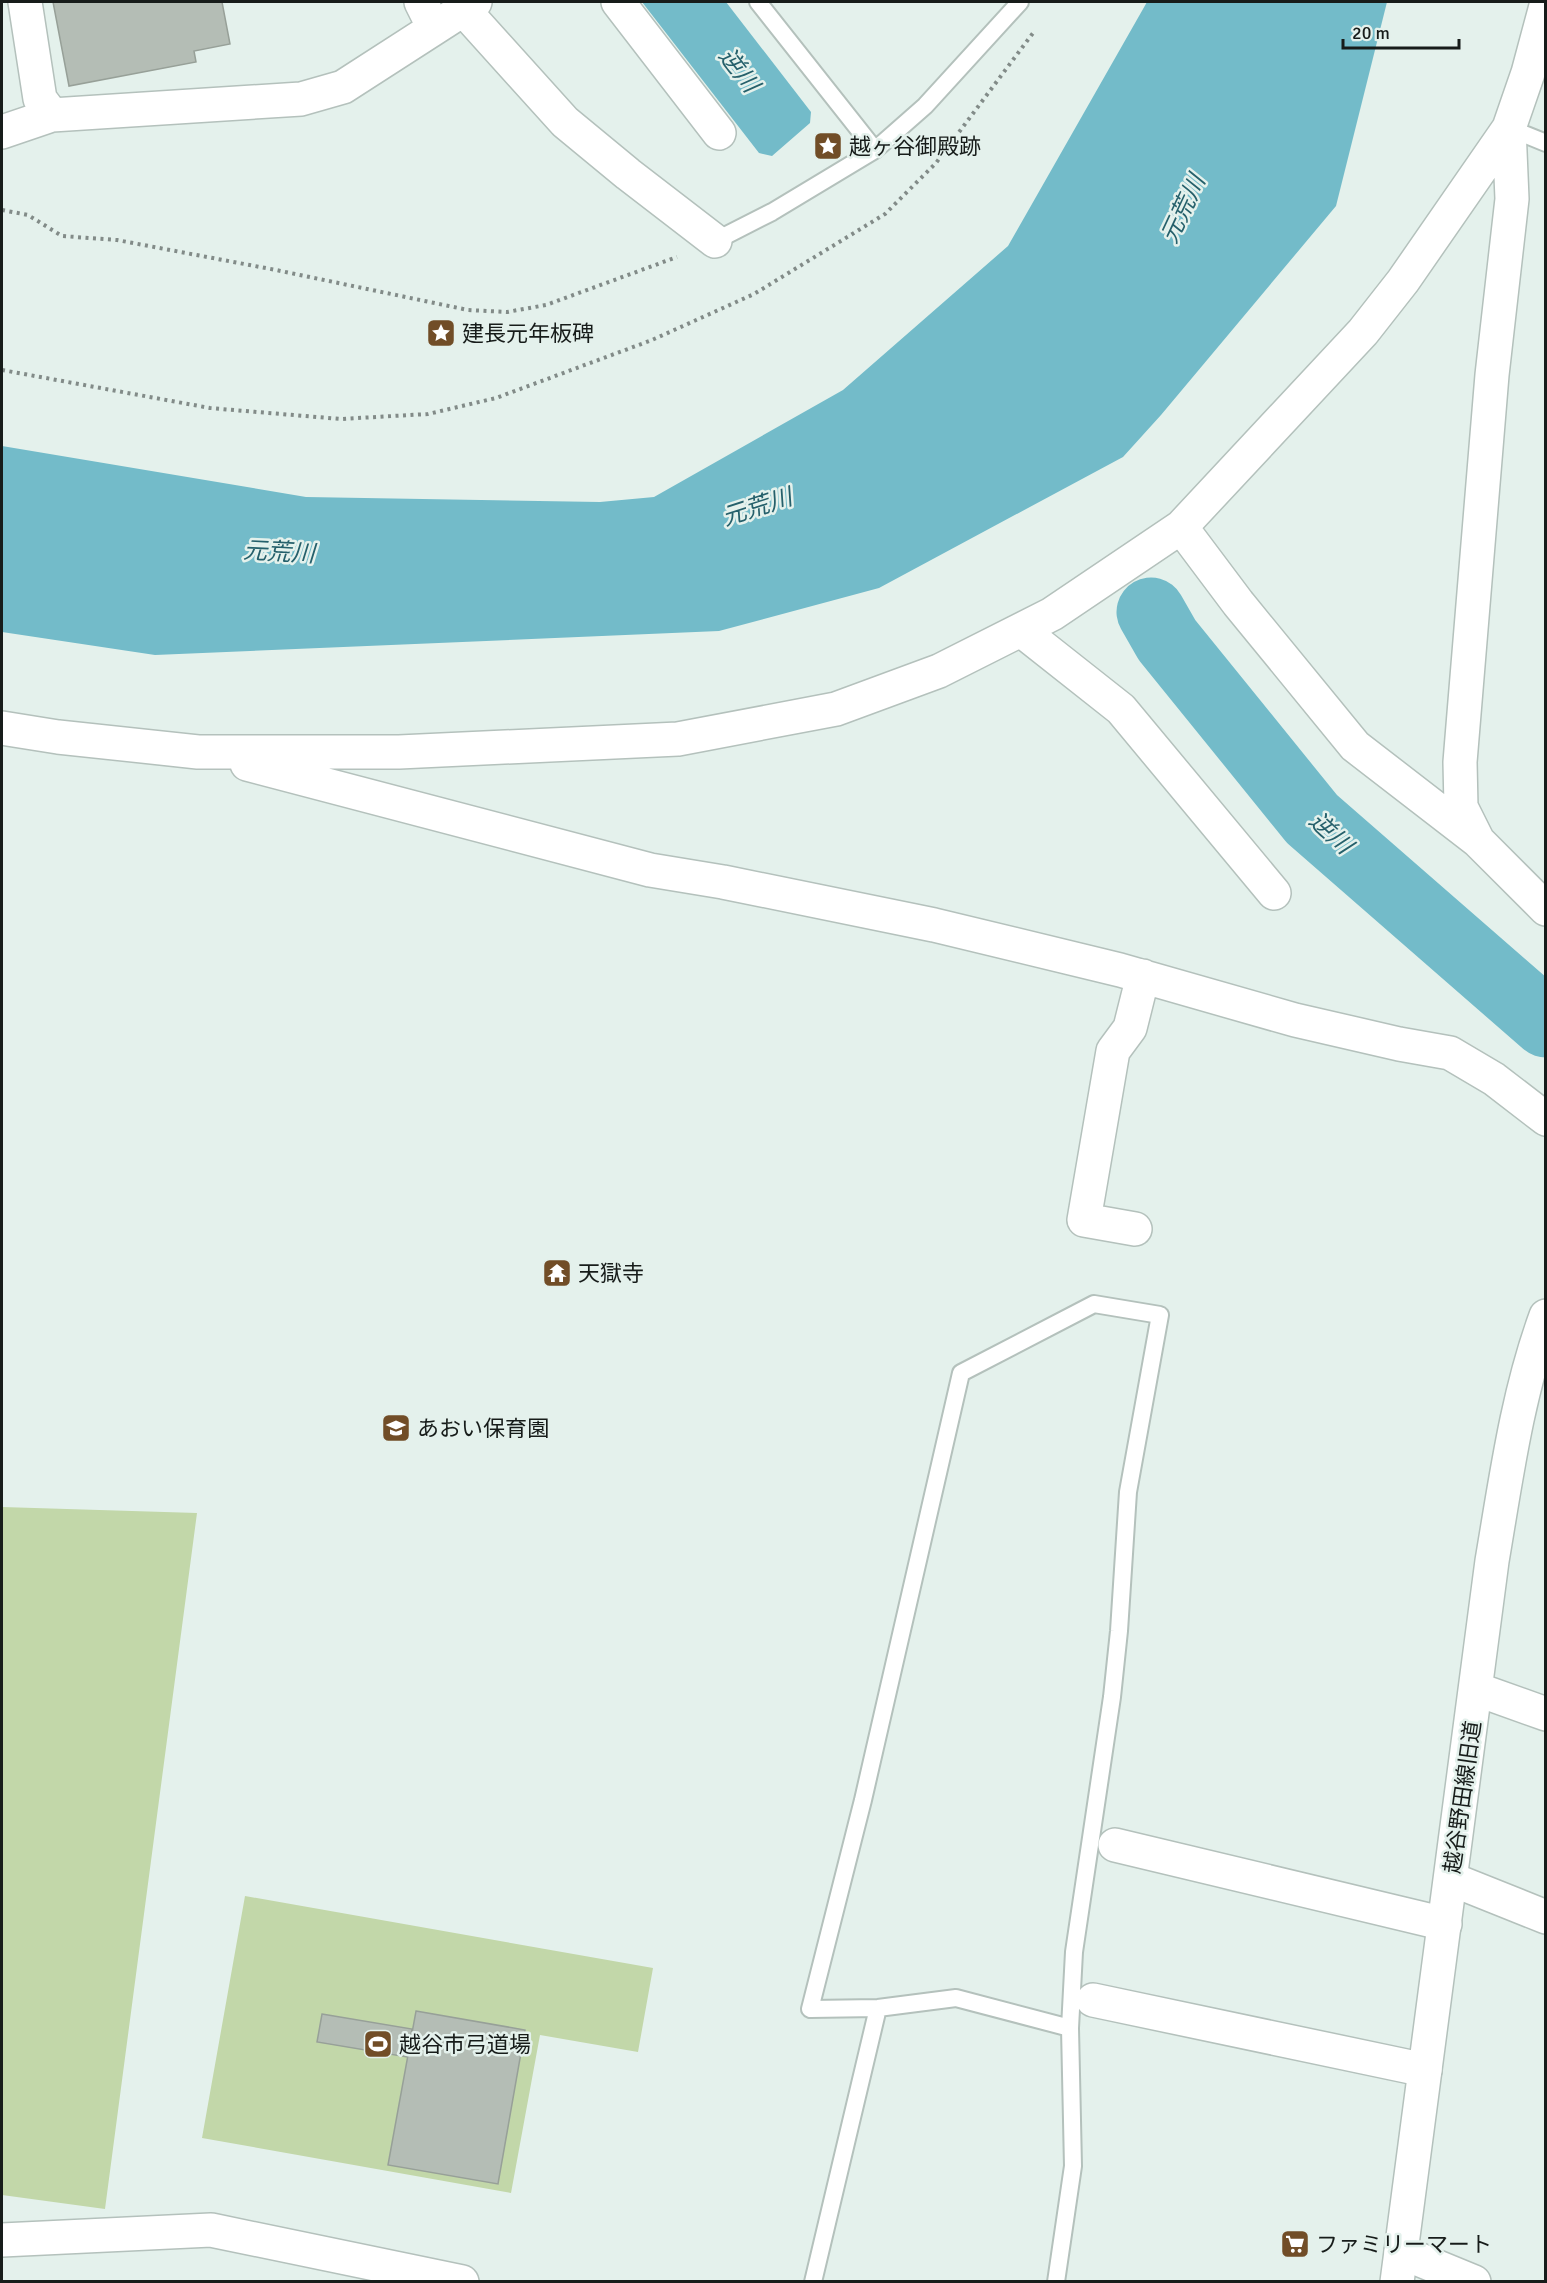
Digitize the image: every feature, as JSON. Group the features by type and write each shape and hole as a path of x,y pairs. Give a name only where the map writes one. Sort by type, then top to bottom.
{"street":[{"path":"25,2 40,99 52,115"},
{"path":"618,2 719,133"},
{"path":"2,132 52,115 301,99 343,87 427,15 469,5 565,122 715,241"},
{"path":"2,729 198,752 399,752 678,739 836,709 939,671 1052,614 1182,527 1363,332 1402,281 1509,128 1528,73 1545,6"},
{"path":"1478,841 1461,807 1460,762 1491,387 1512,199 1509,128"},
{"path":"1182,527 1238,603 1356,746 1478,841 1545,909"},
{"path":"1021,630 1121,709 1274,893"},
{"path":"198,752 650,870 723,882 934,925 1143,976 1295,1020 1399,1044 1450,1053 1494,1079 1545,1119"},
{"path":"1135,1229 1084,1220 1113,1051 1130,1029 1143,976"},
{"name":"越谷野田線旧道","path":"1399,2267 1492,1561 1512,1445 1537,1340 1545,1316"},
{"path":"1476,1689 1545,1714"},
{"path":"1115,1845 1445,1924"},
{"path":"1451,1879 1545,1917"},
{"path":"1093,2000 1425,2070"},
{"path":"2,2240 211,2230 463,2281"},
{"path":"1399,2267 1474,2282"}],"lane":[{"path":"758,2 875,150"},
{"path":"715,241 772,212 875,150 925,106 1020,2"},
{"path":"1509,128 1545,143"},
{"path":"1056,2282 1073,2166 1070,2028 1074,1952 1112,1697 1119,1631 1128,1492 1160,1315 1094,1304 961,1373 863,1800 810,2009 878,2008 956,1998 1070,2028"},
{"path":"813,2282 878,2008"}],"path":[{"path":"2,370 210,408 341,419 428,414 496,398 652,340 754,294 885,214 936,164 1036,28"},
{"path":"2,210 28,215 62,236 117,240 478,310 507,312 546,305 654,267 715,241"}],"green space":[{"path":"2,1507 197,1513 105,2209 2,2195"},
{"name":"越谷市弓道場","path":"245,1896 653,1968 638,2052 540,2035 511,2193 202,2138"}],"water":[{"path":"642,2 726,2 811,112 810,123 772,156 759,153"},
{"name":"元荒川","path":"1147,2 1387,2 1336,206 1123,457 879,588 719,631 155,655 2,632 2,446 306,497 600,502 654,497 843,390 1008,246"}],"building":[{"path":"53,2 222,2 230,44 194,51 196,62 69,86"},
{"path":"416,2011 525,2030 498,2184 388,2165"},
{"path":"322,2014 412,2029 407,2057 317,2042"}],"waterway":[{"name":"逆川","path":"1151,612 1167,640 1312,819 1546,1023"}],"place":[{"name":"越ヶ谷御殿跡","path":"828,146"},
{"name":"建長元年板碑","path":"441,333"},
{"name":"天獄寺","path":"557,1273"},
{"name":"あおい保育園","path":"396,1428"},
{"name":"越谷市弓道場","path":"378,2044"},
{"name":"ファミリーマート","path":"1295,2244"}]}
